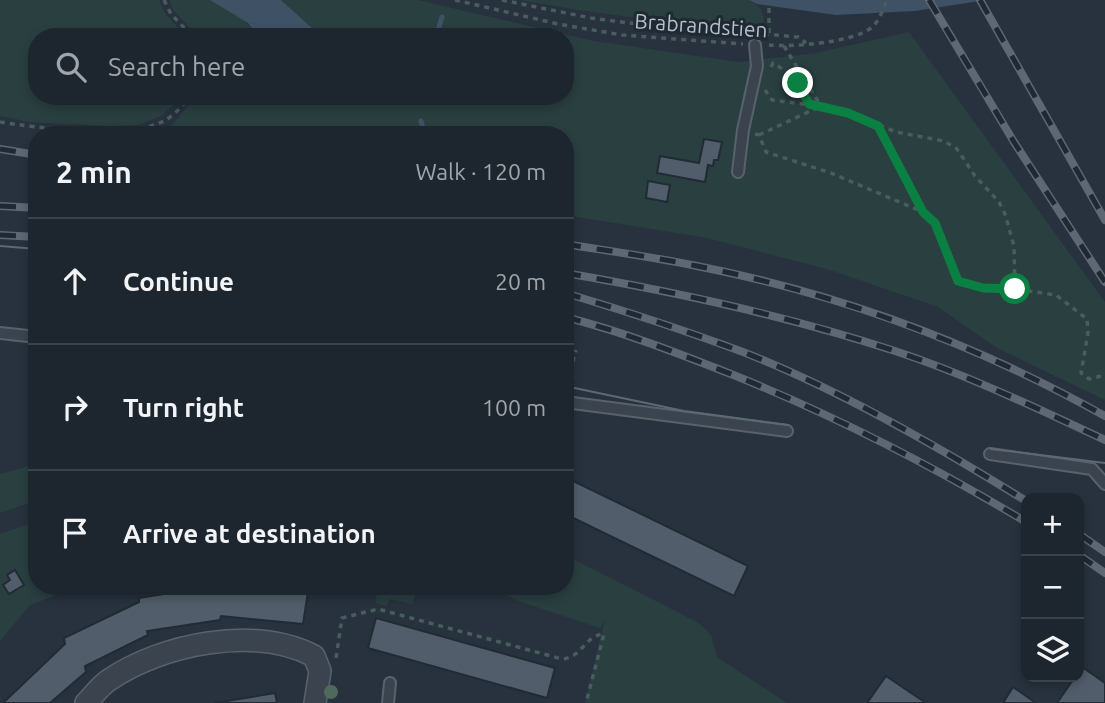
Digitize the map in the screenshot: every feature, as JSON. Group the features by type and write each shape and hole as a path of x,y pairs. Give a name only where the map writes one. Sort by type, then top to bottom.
{"street":[{"path":"86,703 107,681 147,659 181,648 220,642 281,645 314,656 327,667 315,703"}],"lane":[{"path":"738,172 743,130 757,66 755,45"},
{"path":"0,333 28,336"},
{"path":"574,403 787,431"},
{"path":"990,454 1092,469 1105,484"},
{"path":"388,703 390,683"}],"path":[{"path":"164,0 171,14 184,28"},
{"name":"Brabrandstien","path":"455,0 558,24 622,34 784,46 862,34 874,26 887,0"},
{"path":"502,0 591,18 660,27 799,37 806,43"},
{"path":"769,8 769,34"},
{"path":"784,46 821,106"},
{"path":"766,75 773,64 782,68 798,83 809,104"},
{"path":"766,83 765,91 772,100 821,106 848,113 896,132 929,136 957,149 975,176 999,202 1005,214 1014,246 1015,289"},
{"path":"150,126 171,116 181,105"},
{"path":"743,130 759,135 821,106"},
{"path":"0,122 44,126"},
{"path":"878,126 923,212"},
{"path":"759,135 766,152 831,173 923,212 935,223 958,281 983,288 1056,295 1087,319 1088,333 1081,373 1089,379 1105,375"},
{"path":"574,357 576,350"},
{"path":"327,667 342,618 378,609 562,659 575,656 592,638 604,635 586,703"}],"green space":[{"path":"0,0 159,0 165,13 178,28 28,28 28,105 174,105 161,116 137,125 110,126 30,122 0,116"},
{"path":"170,0 209,0 237,14 251,28 190,28 172,9"},
{"path":"281,0 418,0 538,28 312,28"},
{"path":"520,0 749,0 760,8 764,21 757,26 668,21"},
{"path":"909,32 1105,302 1105,400 997,348 938,307 830,270 707,238 574,216 574,126 171,126 189,105 574,105 574,36 739,62 816,53"},
{"path":"28,466 28,503 0,513 0,474"},
{"path":"28,524 28,595 56,595 30,605 0,641 0,534"},
{"path":"574,560 699,623 711,635 717,657 787,703 585,703 605,619 600,628 506,595 574,595"},
{"path":"376,595 415,595 412,604 390,599 386,606 376,603"}],"water":[{"path":"210,0 281,0 312,28 252,28 248,23"},
{"path":"749,0 986,0 915,11 836,15 757,4"}],"building":[{"path":"704,139 722,142 718,160 714,160 713,166 708,165 705,182 657,173 660,156 699,163"},
{"path":"648,181 670,185 667,202 646,198"},
{"path":"574,481 748,566 734,596 574,518"},
{"path":"15,570 24,585 9,594 3,585 10,580 7,575"},
{"path":"158,595 308,595 303,624 221,616 220,620 147,631 148,635 85,666 86,672 50,703 3,703 65,644 64,638 139,602 139,598"},
{"path":"376,618 555,668 547,698 368,648"},
{"path":"1084,668 1105,683 1105,703 1057,703 1072,682 1084,682"},
{"path":"886,676 926,703 867,703"},
{"path":"1013,687 1036,703 1003,703"},
{"path":"275,693 277,703 215,703"}],"waterway":[{"path":"439,28 442,17"},
{"path":"421,121 422,126"}],"tram line":[{"path":"0,246 28,248"},
{"path":"574,388 684,411 788,425"},
{"path":"991,449 1105,463"}],"railway":[{"path":"929,0 1014,142 1105,282"},
{"path":"980,0 1105,220"},
{"path":"0,149 28,154"},
{"path":"0,206 28,208"},
{"path":"0,235 28,237"},
{"path":"574,245 697,266 803,291 855,307 958,345 1057,390 1105,416"},
{"path":"574,275 732,306 855,338 1001,392 1105,440"},
{"path":"574,296 699,336 815,383 888,420 1021,498"},
{"path":"574,319 673,352 811,408 956,481 1021,519"},
{"path":"1084,537 1105,552"},
{"path":"1080,556 1105,573"}],"route":[{"path":"798,83 809,104 848,113 878,126 923,212 935,223 958,281 983,288 1015,289"}]}
